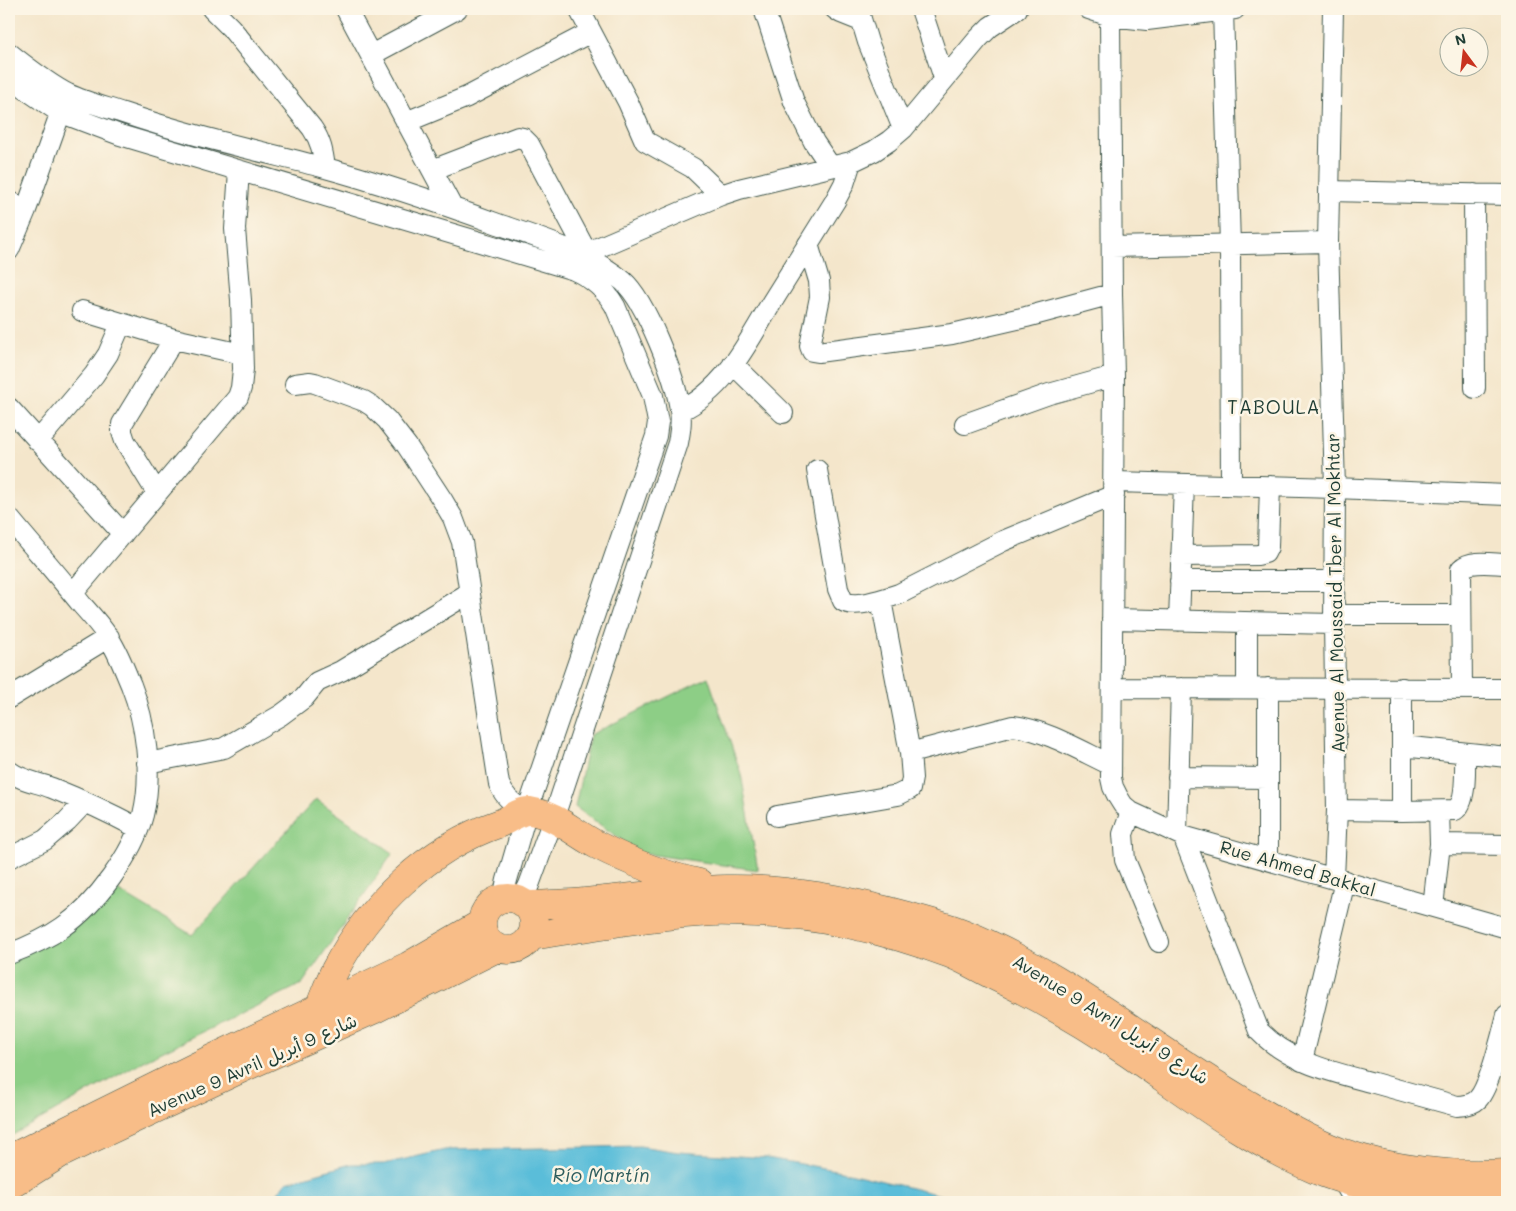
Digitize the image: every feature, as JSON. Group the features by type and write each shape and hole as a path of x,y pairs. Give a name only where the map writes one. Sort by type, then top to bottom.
{"highway":[{"path":"319,1008 334,971 352,941 370,916 395,888 412,873 442,853 492,826 527,811 554,817 589,840 631,862 672,877 725,889"},
{"name":"Avenue 9 Avril شارع 9 أبريل","path":"9,1159 191,1069 408,966 482,923 482,917 488,907 497,900 591,902 668,893 725,889 767,890 822,896 869,906 961,932 1045,973 1109,1013 1211,1082 1309,1139 1381,1163 1419,1170 1484,1175 1507,1173"},
{"path":"517,901 533,916 534,923 531,936"},
{"name":"Avenue 9 Avril شارع 9 أبريل","path":"9,1186 60,1154 96,1136 373,1010 497,948 517,948 528,941 531,936 642,918 717,912 787,913 817,917 861,926 953,955 1037,997 1112,1043 1186,1094 1262,1142 1316,1170 1342,1179 1421,1196 1507,1201"},
{"path":"482,923 482,930 488,940 497,948"}],"street":[{"path":"212,9 231,28 312,128 322,148 325,168"},
{"path":"346,9 452,207"},
{"path":"371,56 457,9"},
{"path":"579,9 628,102 645,141 694,168 721,195"},
{"path":"764,9 794,102 810,135 831,168"},
{"path":"835,9 841,13 859,15 903,129"},
{"path":"921,9 944,78"},
{"path":"1089,9 1110,16 1229,10 1231,485"},
{"name":"Avenue Al Moussaid Tber Al Mokhtar","path":"1302,1061 1340,879 1334,620 1336,488 1328,242 1333,9"},
{"path":"9,78 59,112 120,135 350,202 582,260 739,188 831,168 851,162 874,151 903,129 978,39 1008,12"},
{"path":"910,753 1013,726 1042,733 1111,771 1114,376 1110,16"},
{"path":"406,122 467,97 591,32"},
{"path":"9,53 68,94 169,128 325,168 452,207 582,260 611,273 633,291 641,304 671,373 680,411 681,427 678,443 554,817 529,885 517,901 507,880 527,811 656,436 658,422 653,396 615,306 608,295 586,276 582,260 528,144 523,138 518,137 432,170"},
{"path":"9,250 17,206 68,94"},
{"path":"680,411 692,406 713,389 733,364 844,184 851,162"},
{"path":"73,593 238,398 242,382 241,300 235,229 239,171"},
{"path":"1329,191 1507,195"},
{"path":"1474,194 1475,388"},
{"path":"1112,247 1328,242"},
{"path":"808,244 819,281 820,297 810,346 812,351 818,352 952,334 1112,294"},
{"path":"82,311 174,339 242,354"},
{"path":"38,440 94,375 108,354 121,324"},
{"path":"157,493 125,441 122,424 174,339"},
{"path":"733,364 783,413"},
{"path":"965,424 1049,394 1114,376"},
{"path":"295,384 315,383 372,406 390,424 412,453 453,518 462,542 499,784 510,801 527,811"},
{"path":"9,408 123,534"},
{"path":"817,470 840,596 846,604 881,600 899,594 1003,541 1114,489 1184,484 1507,495"},
{"path":"1179,621 1184,484"},
{"path":"1181,556 1265,553 1268,547 1270,486"},
{"path":"9,518 109,637 138,702 147,764 146,796 143,815 138,828 120,862 95,897 64,927 35,944 9,954"},
{"path":"1462,689 1461,569 1471,564 1507,564"},
{"path":"1180,581 1334,581"},
{"path":"147,764 224,748 281,715 304,698 318,682 340,671 469,593"},
{"path":"777,816 905,792 910,789 912,784 910,753 881,600"},
{"path":"1112,619 1247,623 1460,615"},
{"path":"1247,623 1247,688"},
{"path":"9,698 109,637"},
{"path":"1112,688 1507,688"},
{"path":"1181,688 1178,776 1180,835 1260,1031 1269,1041 1302,1061 1324,1070 1457,1106 1469,1105 1479,1098 1486,1085 1507,1015"},
{"path":"1268,688 1268,860"},
{"path":"1402,688 1402,811"},
{"path":"1402,746 1507,757"},
{"path":"1337,810 1455,810 1462,804 1465,753"},
{"path":"9,771 16,777 50,787 104,810 138,828"},
{"name":"Rue Ahmed Bakkal","path":"1111,771 1113,787 1123,806 1131,812 1180,835 1507,928"},
{"path":"1178,776 1268,778"},
{"path":"9,858 45,840 85,802"},
{"path":"1433,907 1440,844 1439,811"},
{"path":"1131,812 1123,834 1125,860 1159,942"},
{"path":"1440,844 1507,846"},
{"path":"1342,1179 1355,1202"}],"green space":[{"path":"708,677 741,774 758,870 640,853 575,807 590,735"},
{"path":"316,799 393,853 302,984 143,1061 9,1137 9,945 114,888 192,935"}],"water":[{"name":"Río Martín","path":"640,1146 678,1152 767,1158 841,1171 969,1202 233,1202 275,1196 286,1182 351,1164 384,1164 445,1150"}],"district":[{"name":"TABOULA","path":"1274,406"}]}
